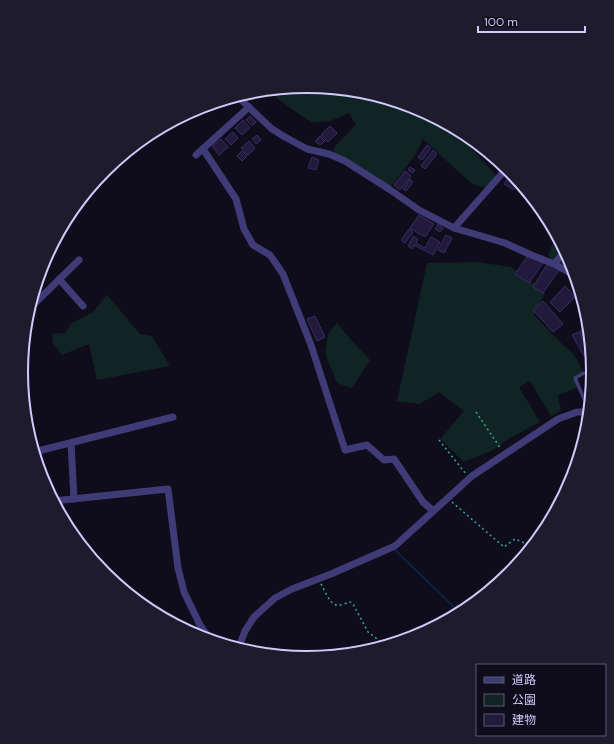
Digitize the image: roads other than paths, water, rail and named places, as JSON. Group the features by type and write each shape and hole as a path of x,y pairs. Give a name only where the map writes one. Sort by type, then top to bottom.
{"street":[{"path":"244,100 272,129 307,149 329,154 345,161 419,210 454,228 505,243 554,264 567,271"},
{"path":"196,155 249,107"},
{"path":"203,148 236,199 244,229 253,245 270,255 283,274 311,345 345,450 366,445 384,460 394,459 423,502 432,512"},
{"path":"454,228 502,173"},
{"path":"554,264 561,256"},
{"path":"38,300 78,260"},
{"path":"59,279 84,306"},
{"path":"240,642 245,630 254,617 275,598 292,589 384,552 395,546 469,479 558,419 577,412 583,411"},
{"path":"40,451 173,417"},
{"path":"70,443 74,499"},
{"path":"60,500 168,489 178,568 184,592 204,632"}],"lane":[{"path":"584,373 574,378 584,401"}],"waterway":[{"path":"395,550 455,608"}]}
